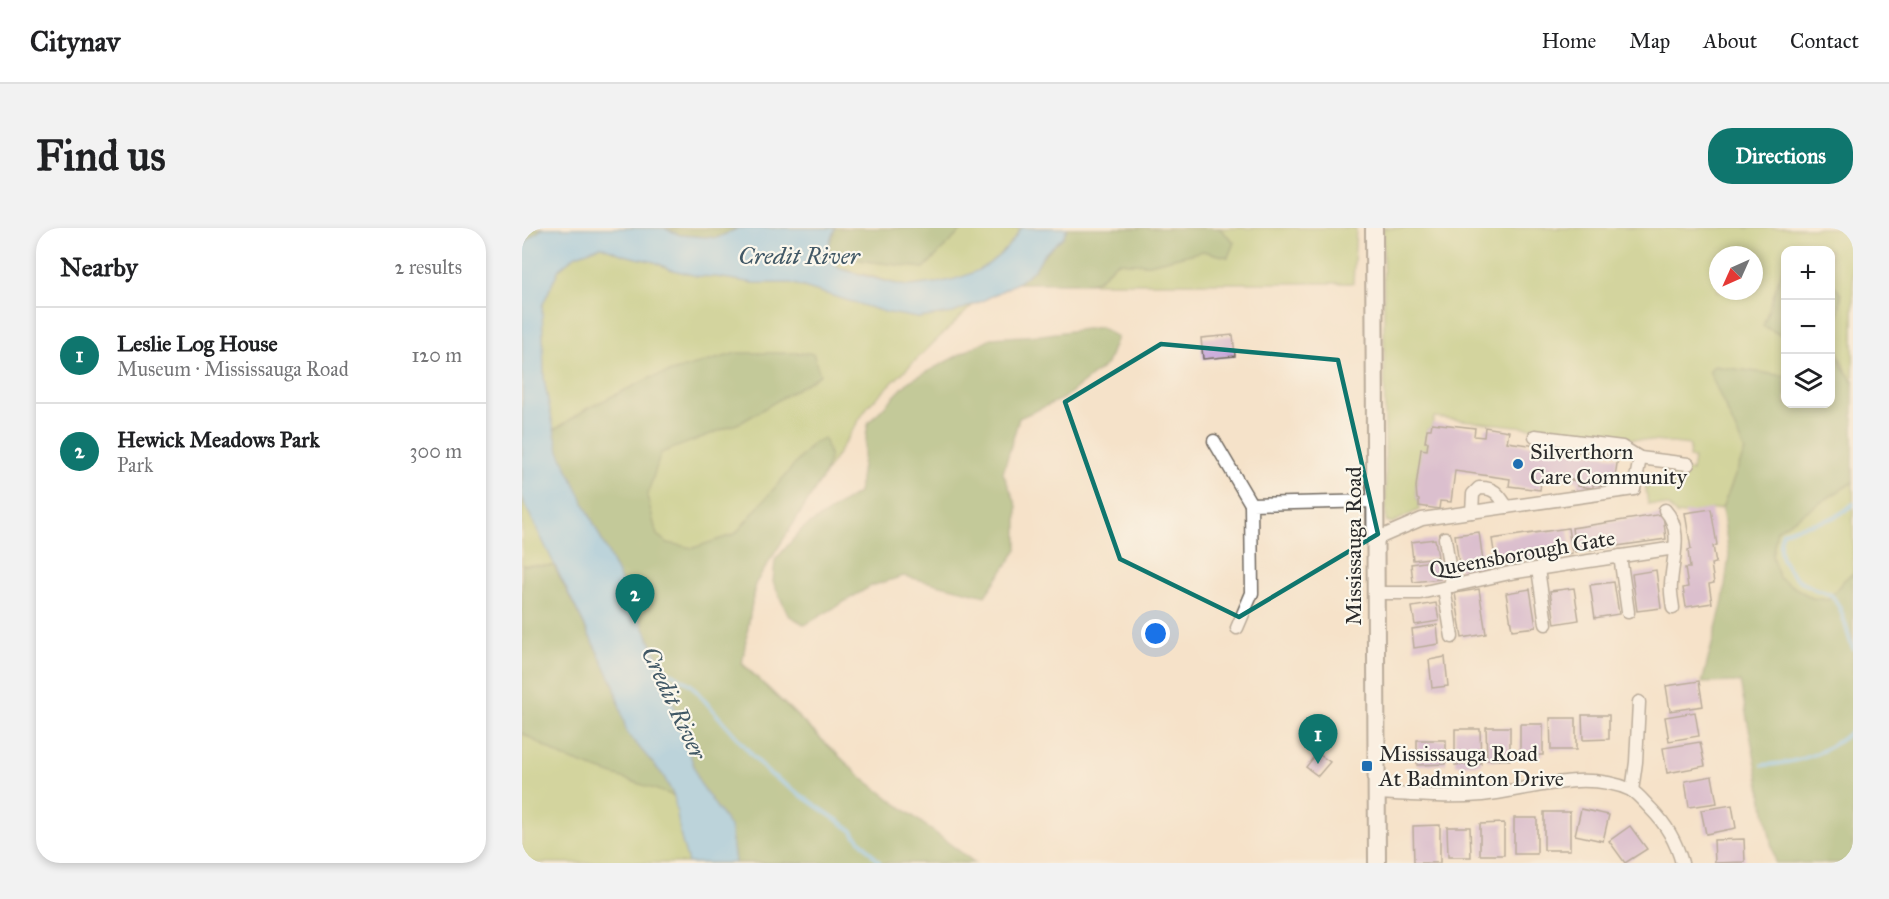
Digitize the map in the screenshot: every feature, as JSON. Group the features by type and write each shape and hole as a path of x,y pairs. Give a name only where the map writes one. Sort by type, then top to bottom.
{"main road":[{"name":"Mississauga Road","path":"1374,228 1377,863"}],"street":[{"path":"1535,436 1622,447 1640,458 1688,464"},
{"path":"1214,441 1251,504 1252,593 1237,628"},
{"path":"1376,539 1422,519 1634,489 1640,458"},
{"path":"1472,512 1473,494 1479,488 1489,487 1496,491 1507,507"},
{"path":"1251,504 1375,501"},
{"path":"1665,510 1674,525 1675,548 1671,584 1673,608"},
{"path":"1446,538 1452,637"},
{"name":"Queensborough Gate","path":"1376,593 1410,594 1538,569 1675,548"},
{"path":"1620,556 1628,612"},
{"path":"1538,569 1546,624"},
{"path":"1632,791 1639,702"},
{"path":"1378,793 1482,795 1578,780 1596,782 1632,791 1663,821 1677,845 1682,863"}],"highlighted area":[{"path":"1161,344 1338,360 1378,534 1239,617 1120,559 1065,402"}],"green space":[{"path":"522,228 543,228 527,241 522,250"},
{"path":"664,228 739,228 717,238 680,235"},
{"path":"835,228 964,228 924,268 865,261 827,251"},
{"path":"964,228 1021,228 1003,252 981,269 955,279 916,285 897,284 842,269 833,262 827,251 865,261 924,268"},
{"path":"1067,228 1219,228 1234,242 1228,257 1203,251 1149,264 1117,262 1099,279 1089,283 1017,283 1035,269 1043,256 1063,237"},
{"path":"1219,228 1356,228 1353,283 1089,283 1100,279 1117,262 1149,264 1203,251 1228,257 1234,242"},
{"path":"1383,228 1853,228 1853,382 1841,360 1836,340 1841,295 1835,286 1835,246 1781,246 1781,273 1763,326 1781,335 1781,375 1714,366 1709,371 1745,451 1722,508 1677,515 1668,506 1648,504 1644,475 1673,479 1674,469 1692,471 1694,459 1689,458 1690,445 1434,417 1431,429 1427,429 1427,450 1421,450 1416,487 1419,510 1392,523 1386,521"},
{"path":"601,246 697,276 754,283 791,283 885,312 918,318 953,313 974,304 868,406 755,584 742,663 861,777 975,863 522,863 522,402 548,402 544,380 542,306 559,269 576,255"},
{"path":"1781,273 1781,335 1763,326"},
{"path":"1835,286 1841,295 1835,342"},
{"path":"1100,327 1117,337 1107,364 1064,398 1019,418 1003,473 1017,506 1017,550 985,596 904,576 871,586 805,625 788,615 773,582 775,560 802,529 858,493 868,423 909,381 991,338 1041,335"},
{"path":"1835,342 1841,365 1853,382 1853,482 1777,530 1772,556 1779,578 1812,598 1828,600 1844,580 1853,573 1853,863 1775,863 1740,682 1702,683 1723,601 1729,555 1722,508 1745,451 1709,371 1714,366 1781,375 1781,408 1835,408"},
{"path":"737,353 813,353 820,375 742,422 661,453 647,496 657,535 668,543 693,548 735,534 813,443 824,438 830,457 823,477 755,584 742,664 861,777 975,863 735,863 730,827 699,782 659,660 559,451 554,430 588,408 650,378"},
{"path":"1853,482 1853,573 1844,580 1828,600 1812,598 1779,578 1772,556 1777,530"},
{"path":"522,565 554,566 614,685 627,733 663,775 674,796 562,757 522,733"}],"water":[{"name":"Credit River","path":"543,228 664,228 680,235 717,238 739,228 835,228 828,246 828,255 840,269 907,286 955,279 981,269 1003,252 1021,228 1067,228 1063,237 1043,255 1035,269 1017,283 953,313 918,318 885,312 791,283 754,283 697,276 601,246 576,255 559,269 542,306 544,380 559,451 659,660 699,782 730,827 735,863 688,863 674,796 663,775 627,733 614,685 525,505 522,495 522,250 527,241"}],"building":[{"path":"1233,335 1235,356 1203,359 1201,338"},
{"name":"Silverthorn Care Community","path":"1432,423 1475,428 1474,436 1484,437 1485,427 1509,431 1507,442 1618,457 1614,484 1608,483 1607,486 1593,484 1593,488 1577,486 1578,481 1542,476 1540,490 1509,486 1510,479 1455,471 1451,502 1440,501 1439,509 1419,506 1416,487 1421,449 1427,450 1428,442 1425,442 1427,429 1431,429"},
{"path":"1711,509 1717,545 1713,546 1716,563 1711,564 1714,583 1709,584 1712,603 1686,607 1683,588 1688,587 1685,568 1690,568 1688,550 1691,549 1685,513"},
{"path":"1663,514 1666,539 1575,552 1572,528"},
{"path":"1568,528 1572,553 1496,564 1492,539"},
{"path":"1479,532 1484,569 1460,572 1455,535"},
{"path":"1435,539 1438,557 1413,560 1411,542"},
{"path":"1438,560 1440,579 1413,582 1411,564"},
{"path":"1656,570 1661,608 1637,611 1632,574"},
{"path":"1614,582 1619,614 1595,618 1590,585"},
{"path":"1574,588 1579,620 1555,624 1550,591"},
{"path":"1479,589 1486,634 1462,638 1455,593"},
{"path":"1530,589 1536,627 1512,630 1506,593"},
{"path":"1436,603 1439,621 1415,625 1412,607"},
{"path":"1437,625 1439,644 1414,648 1412,629"},
{"path":"1445,657 1448,686 1432,688 1429,660"},
{"path":"1699,681 1703,706 1670,711 1666,686"},
{"path":"1695,712 1699,736 1669,741 1665,717"},
{"path":"1582,715 1609,715 1609,739 1583,740"},
{"path":"1550,718 1576,718 1576,750 1551,750"},
{"path":"1520,724 1543,724 1543,755 1520,755"},
{"path":"1486,727 1510,727 1510,760 1487,760"},
{"path":"1455,729 1480,729 1481,764 1455,765"},
{"path":"1417,740 1446,740 1446,764 1417,765"},
{"path":"1700,742 1705,766 1667,773 1663,748"},
{"path":"1317,753 1330,762 1318,776 1306,767"},
{"path":"1712,776 1717,803 1689,807 1685,781"},
{"path":"1732,805 1736,828 1706,834 1701,810"},
{"path":"1581,809 1609,815 1603,841 1575,835"},
{"path":"1544,812 1570,812 1570,850 1544,850"},
{"path":"1514,818 1537,818 1537,854 1514,854"},
{"path":"1504,823 1504,855 1480,855 1480,824"},
{"path":"1440,825 1440,863 1414,863 1413,826"},
{"path":"1630,826 1647,849 1625,863 1609,841"},
{"path":"1447,827 1470,827 1471,857 1448,857"},
{"path":"1744,839 1745,862 1715,863 1714,840"}],"waterway":[{"path":"1853,504 1828,520 1783,532 1780,542 1782,559 1792,573 1807,585 1832,596 1842,614 1853,648"},
{"path":"657,670 673,674 691,685 767,772 850,829 880,863"},
{"path":"1763,765 1811,756 1853,730"}],"place":[{"name":"Silverthorn Care Community","path":"1518,464"},
{"name":"Hewick Meadows Park","path":"635,624"},
{"name":"Leslie Log House","path":"1318,764"},
{"name":"Mississauga Road At Badminton Drive","path":"1367,766"}]}
